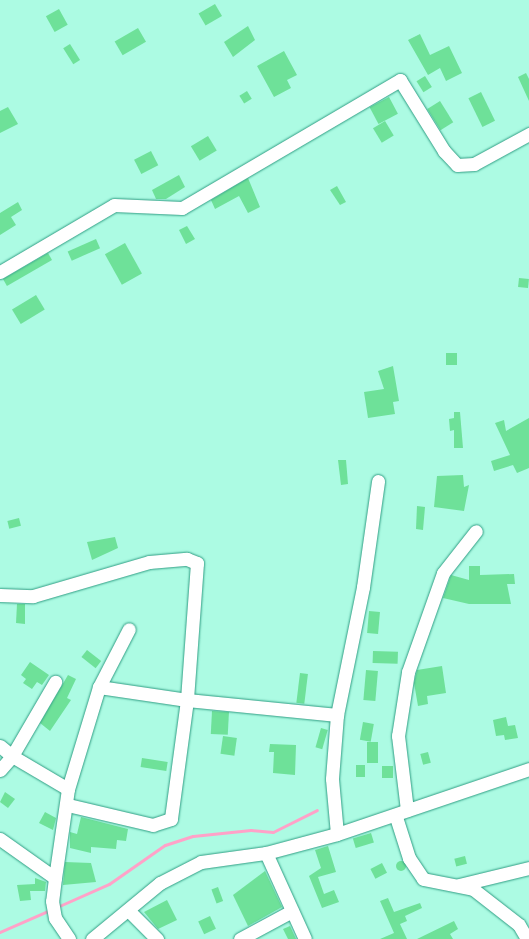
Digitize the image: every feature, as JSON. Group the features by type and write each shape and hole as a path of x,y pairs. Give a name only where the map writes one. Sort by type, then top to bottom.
{"street":[{"path":"0,272 114,205 182,208 400,80 444,151 457,165 474,164 529,134"},
{"path":"337,834 332,778 337,715 363,587 378,481"},
{"path":"476,531 443,574 408,672 398,736 401,814 409,858 423,879 473,889 519,925 527,939"},
{"path":"0,595 33,596 149,562 192,560 198,566 187,700 169,822 152,825 68,805"},
{"path":"70,939 55,918 52,900 68,805 68,789 99,687 129,629"},
{"path":"0,770 12,756 55,682"},
{"path":"99,687 187,700 337,715"},
{"path":"0,746 12,756 68,789"},
{"path":"92,939 129,911 160,883 201,862 266,853 337,834 401,814 529,769"},
{"path":"0,839 55,878"},
{"path":"266,853 305,939"},
{"path":"457,885 529,868"},
{"path":"129,911 157,939"},
{"path":"240,939 292,911"}],"building":[{"path":"215,4 222,16 206,26 199,14"},
{"path":"59,9 68,25 55,32 46,16"},
{"path":"248,26 255,40 233,57 224,42"},
{"path":"138,28 146,42 123,55 115,42"},
{"path":"420,34 430,55 449,46 462,73 446,81 440,68 428,75 408,40"},
{"path":"70,44 80,60 73,64 63,48"},
{"path":"284,51 297,75 287,80 291,88 274,97 257,66"},
{"path":"526,73 529,79 529,101 518,77"},
{"path":"425,76 432,87 423,92 417,81"},
{"path":"247,91 252,99 244,103 239,96"},
{"path":"481,92 495,121 482,127 468,98"},
{"path":"389,97 398,114 378,124 370,107"},
{"path":"440,101 453,122 441,130 427,109"},
{"path":"8,107 18,124 0,133 0,111"},
{"path":"385,121 394,136 382,143 373,128"},
{"path":"208,136 217,151 200,161 191,146"},
{"path":"151,151 158,165 141,174 134,160"},
{"path":"179,175 185,187 166,199 156,199 152,190"},
{"path":"248,178 260,207 248,213 239,196 215,209 211,200"},
{"path":"337,186 346,202 340,205 330,190"},
{"path":"18,202 22,210 11,217 16,225 0,235 0,213"},
{"path":"187,226 195,239 186,244 179,230"},
{"path":"96,239 100,248 72,261 68,252"},
{"path":"125,243 142,274 122,285 105,254"},
{"path":"48,253 52,260 7,286 3,279"},
{"path":"519,278 529,279 528,288 518,287"},
{"path":"36,295 45,310 21,324 12,309"},
{"path":"446,353 457,353 457,365 446,365"},
{"path":"393,366 399,401 393,402 395,414 368,418 364,392 384,389 378,371"},
{"path":"454,412 460,412 463,448 454,448 454,430 450,431 449,419 454,418"},
{"path":"529,418 529,468 517,473 513,465 494,471 491,461 510,455 495,423 504,420 506,431"},
{"path":"338,460 346,460 348,484 341,485"},
{"path":"463,475 464,487 469,485 464,511 434,507 437,476"},
{"path":"417,506 425,507 423,530 416,529"},
{"path":"19,518 21,526 9,529 7,521"},
{"path":"115,537 118,548 92,560 87,542"},
{"path":"469,566 480,566 480,575 514,574 515,584 507,584 511,604 469,604 443,598 451,575 469,580"},
{"path":"17,604 25,604 25,624 16,623"},
{"path":"369,611 380,612 378,634 367,633"},
{"path":"87,650 101,661 96,668 81,657"},
{"path":"373,651 398,652 398,664 373,663"},
{"path":"30,662 49,675 42,685 37,682 32,689 23,683 26,679 21,675"},
{"path":"442,666 446,693 427,696 428,704 418,706 414,683 417,670"},
{"path":"366,670 378,671 375,701 363,700"},
{"path":"300,673 308,674 304,704 296,703"},
{"path":"68,675 76,679 67,698 71,700 50,731 40,723"},
{"path":"212,711 229,712 228,735 211,734"},
{"path":"506,717 508,726 515,725 518,738 505,740 504,735 496,736 493,720"},
{"path":"363,722 374,724 371,742 360,740"},
{"path":"321,728 328,730 322,749 315,747"},
{"path":"223,736 237,738 234,756 220,754"},
{"path":"367,742 378,742 378,763 367,763"},
{"path":"270,744 296,745 295,775 273,773 274,752 269,752"},
{"path":"428,752 431,763 423,765 420,754"},
{"path":"142,758 168,762 166,771 141,767"},
{"path":"356,765 365,765 365,777 356,777"},
{"path":"382,766 393,766 393,778 382,778"},
{"path":"5,792 15,799 8,808 0,802"},
{"path":"45,812 56,818 53,830 39,823"},
{"path":"81,817 128,829 126,841 117,840 116,849 91,847 91,853 70,848 70,832 77,834"},
{"path":"371,833 374,843 356,848 353,839"},
{"path":"328,846 336,872 318,877 324,894 334,890 339,902 322,908 309,876 321,868 315,850"},
{"path":"465,856 467,864 456,866 454,859"},
{"path":"399,861 403,861 405,862 405,870 399,871 396,868 396,864"},
{"path":"65,862 91,863 96,882 63,885"},
{"path":"382,863 387,873 375,879 370,869"},
{"path":"265,871 282,907 248,926 233,895"},
{"path":"35,878 46,882 45,891 30,891 31,900 20,901 17,885 35,884"},
{"path":"218,887 223,901 217,903 211,889"},
{"path":"388,898 394,912 420,903 422,908 405,916 407,921 400,924 407,939 380,939 394,933 380,901"},
{"path":"167,900 177,920 158,929 144,912"},
{"path":"210,916 216,929 204,934 198,921"},
{"path":"454,921 458,929 450,934 453,939 417,939"},
{"path":"290,926 296,939 288,939 283,929"}],"waterway":[{"path":"57,907 109,884 165,845 193,836 251,830 273,832 317,810"},
{"path":"0,932 50,910"}]}
